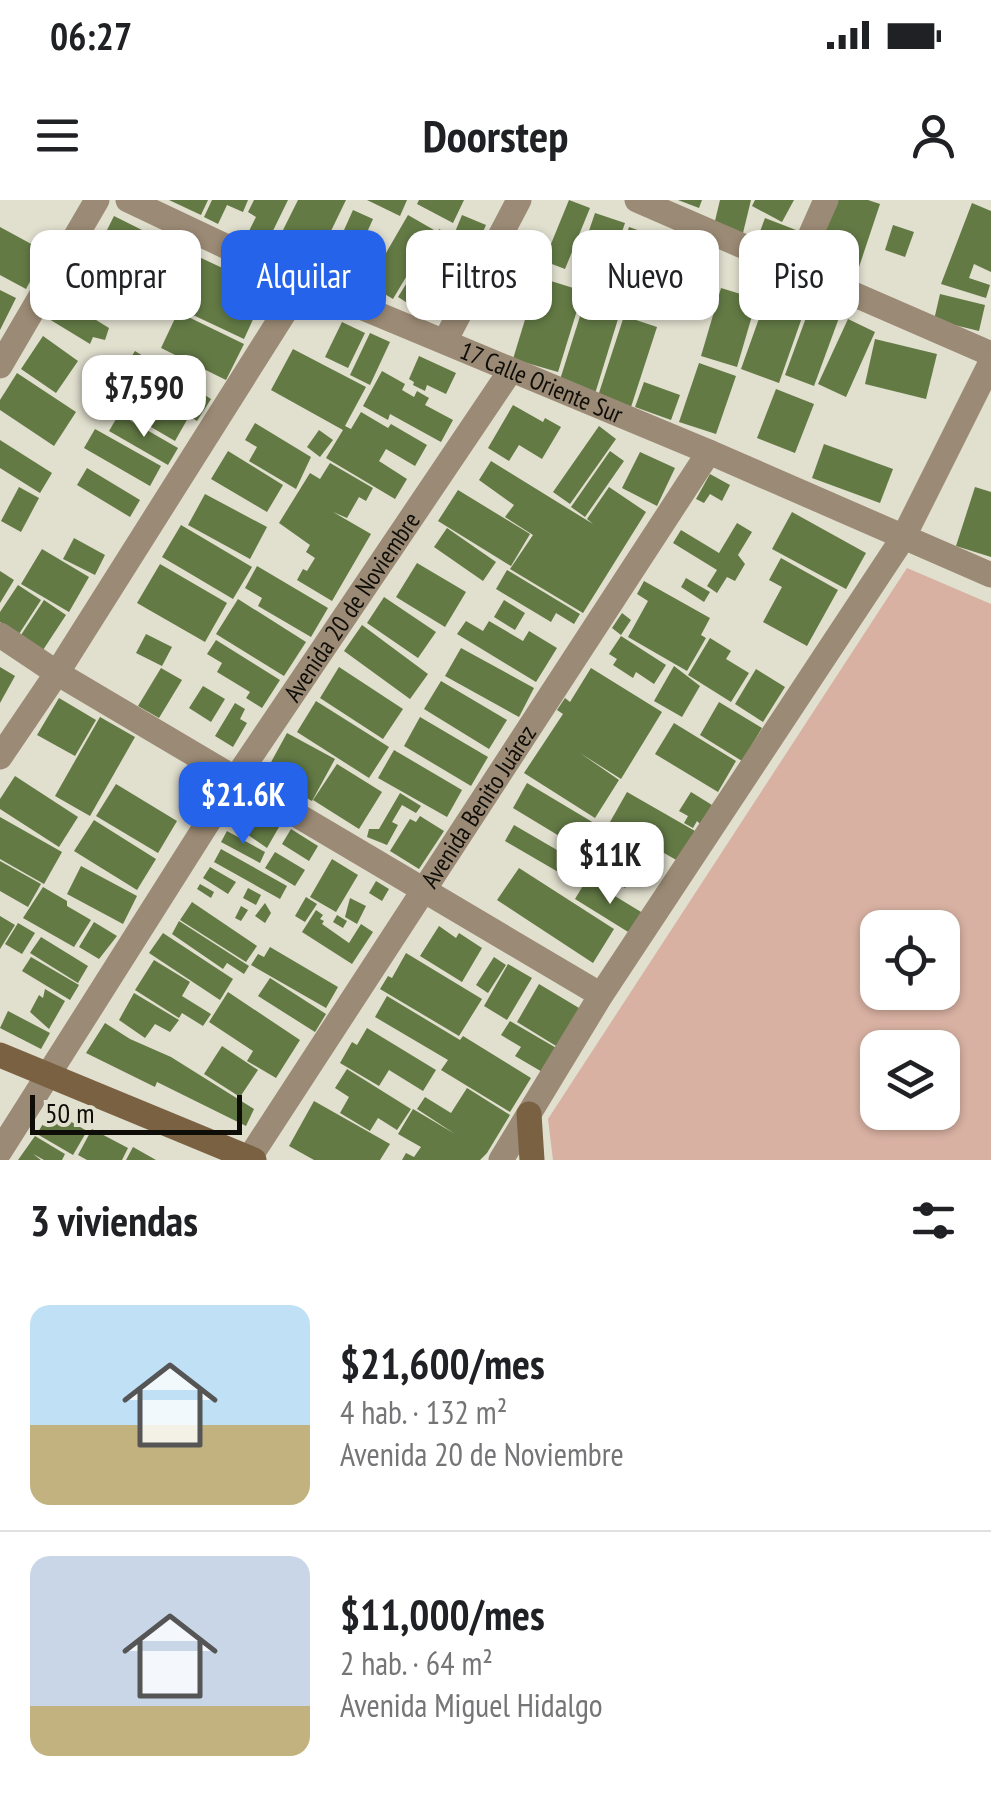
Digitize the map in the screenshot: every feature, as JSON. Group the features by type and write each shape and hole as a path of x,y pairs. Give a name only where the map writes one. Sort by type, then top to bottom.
{"street":[{"path":"0,366 97,200"},
{"name":"17 Calle Oriente Sur","path":"128,200 221,245"},
{"path":"445,342 520,200"},
{"path":"636,200 739,245"},
{"path":"813,230 826,200"},
{"path":"859,297 991,354"},
{"name":"17 Calle Oriente Sur","path":"386,318 991,575"},
{"path":"0,757 280,320"},
{"path":"502,1160 601,995 904,538 991,362"},
{"name":"Avenida 20 de Noviembre","path":"0,1151 236,778 511,370"},
{"name":"Avenida Benito Juárez","path":"251,1159 709,452"},
{"path":"0,635 57,673 601,995"},
{"path":"0,1055 251,1159"},
{"path":"529,1114 532,1160"}],"shaded area":[{"path":"907,568 991,604 991,1160 553,1160 548,1119"}],"building":[{"path":"169,200 208,200 201,215"},
{"path":"212,200 248,200 243,212 227,205 218,224 204,217"},
{"path":"254,200 288,200 273,230 250,230 256,217 248,212"},
{"path":"298,200 346,200 331,230 283,230"},
{"path":"367,200 407,200 400,216"},
{"path":"419,200 464,200 453,223 417,204"},
{"path":"569,200 590,208 581,230 572,230 572,252 565,269 552,264 552,241"},
{"path":"678,200 702,200 699,208"},
{"path":"720,200 751,200 744,230 714,225"},
{"path":"755,200 794,200 782,222 752,206"},
{"path":"833,200 880,204 859,267 859,230 823,230"},
{"path":"972,203 991,211 991,272 974,264 969,278 990,285 986,298 941,284"},
{"path":"353,210 373,219 368,230 344,230"},
{"path":"595,213 625,223 623,230 589,230"},
{"path":"408,215 434,230 406,230 406,277 393,299 386,295 386,253"},
{"path":"462,215 486,225 484,230 456,230"},
{"path":"114,216 142,230 107,230"},
{"path":"765,218 796,230 761,230"},
{"path":"893,225 914,232 905,257 885,250"},
{"path":"0,227 30,243 30,282 26,289 0,275"},
{"path":"201,258 221,267 221,320 253,320 244,339 201,319"},
{"path":"552,281 572,288 574,320 558,372 513,359 525,320 552,320"},
{"path":"406,284 406,302 398,297"},
{"path":"721,288 739,294 739,320 751,320 737,367 701,356 712,320 719,320"},
{"path":"0,290 16,298 0,330"},
{"path":"940,294 985,305 979,331 934,320"},
{"path":"51,320 96,320 109,328 105,340 93,337 90,344"},
{"path":"174,320 194,320 244,344 226,380 161,348"},
{"path":"579,320 618,320 594,397 558,386"},
{"path":"623,320 657,327 631,407 598,396"},
{"path":"758,320 801,320 779,383 741,369"},
{"path":"805,320 838,320 814,386 785,375"},
{"path":"848,320 875,332 846,397 818,384"},
{"path":"342,322 365,333 348,368 325,357"},
{"path":"370,333 390,342 370,385 350,375"},
{"path":"43,336 78,361 56,393 21,369"},
{"path":"875,339 937,354 926,399 865,384"},
{"path":"293,349 366,387 345,426 351,429 361,412 427,445 415,466 386,449 379,461 407,479 395,499 326,458 343,430 271,390"},
{"path":"135,351 211,399 197,421 121,373"},
{"path":"419,356 456,373 446,394 427,385 425,391 413,385 409,379"},
{"path":"699,363 736,376 716,434 679,422"},
{"path":"100,365 188,418 175,441 86,389"},
{"path":"382,371 405,384 402,390 414,397 417,391 429,398 425,405 453,420 441,442 390,414 388,420 363,406"},
{"path":"17,373 76,412 54,446 0,410 0,400"},
{"path":"644,382 680,395 671,420 635,407"},
{"path":"776,389 814,404 795,453 757,438"},
{"path":"513,405 561,427 542,459 519,445 509,461 488,448"},
{"path":"119,414 178,448 168,465 109,431"},
{"path":"255,423 311,457 296,489 249,461 257,447 245,440"},
{"path":"599,426 616,439 570,504 553,492"},
{"path":"95,429 161,466 150,486 84,448"},
{"path":"319,430 333,440 320,457 307,447"},
{"path":"0,440 52,473 40,493 0,468"},
{"path":"824,444 893,469 880,503 812,478"},
{"path":"228,451 283,485 267,512 211,479"},
{"path":"610,451 624,461 585,517 571,507"},
{"path":"640,452 675,468 657,506 622,488"},
{"path":"491,461 593,524 587,519 609,487 646,512 583,613 510,569 533,535 505,517 514,505 479,480"},
{"path":"330,463 373,488 366,501 359,497 347,518 333,512 371,534 332,601 297,580 315,558 306,552 310,545 279,523 310,473 320,479"},
{"path":"87,468 140,500 130,517 77,485"},
{"path":"710,474 730,485 722,501 710,494 704,503 696,499"},
{"path":"19,487 39,498 21,532 1,521"},
{"path":"975,487 991,492 991,557 956,546"},
{"path":"458,490 530,534 511,566 438,521"},
{"path":"205,494 267,527 250,559 188,525"},
{"path":"792,512 866,553 846,589 772,549"},
{"path":"737,523 752,532 738,555 745,564 735,581 727,577 717,593 707,586 717,570 673,543 681,530 719,553"},
{"path":"181,525 252,567 233,599 162,557"},
{"path":"447,528 496,562 483,581 434,547"},
{"path":"74,538 105,555 95,575 63,559"},
{"path":"42,549 89,577 69,612 21,584"},
{"path":"781,558 838,590 807,646 763,622 782,587 769,580"},
{"path":"417,563 466,592 445,627 396,597"},
{"path":"160,564 227,603 205,642 137,603"},
{"path":"257,566 328,608 311,637 258,606 262,598 245,588"},
{"path":"507,570 580,614 574,624 556,613 551,622 496,589"},
{"path":"0,571 14,580 0,603"},
{"path":"686,578 710,592 704,602 681,587"},
{"path":"644,581 710,618 701,635 706,638 687,671 628,637 648,601 637,594"},
{"path":"18,585 41,600 19,634 0,622 0,612"},
{"path":"384,597 436,632 418,658 367,623"},
{"path":"238,599 306,642 284,676 216,634"},
{"path":"44,600 66,615 43,650 21,635"},
{"path":"504,600 525,613 515,630 494,617"},
{"path":"622,613 631,620 621,635 612,628"},
{"path":"466,621 483,631 489,621 523,641 529,631 557,648 536,682 457,634"},
{"path":"362,625 428,674 410,699 344,651"},
{"path":"146,634 172,647 162,666 136,653"},
{"path":"621,636 666,665 654,684 636,672 633,678 613,665 617,659 609,654"},
{"path":"710,638 731,651 726,659 749,673 731,702 688,675"},
{"path":"216,640 280,680 262,708 246,698 250,692 217,672 222,663 207,654"},
{"path":"461,648 534,688 519,717 445,676"},
{"path":"674,666 700,686 682,717 654,701"},
{"path":"0,667 15,676 0,703"},
{"path":"339,667 403,709 383,739 320,698"},
{"path":"161,668 182,680 159,718 138,706"},
{"path":"591,668 662,712 621,779 580,753 619,780 595,818 524,773 563,714 557,710 565,698 570,702"},
{"path":"756,669 785,687 763,722 735,704"},
{"path":"441,681 507,720 489,749 424,709"},
{"path":"203,686 225,699 211,722 189,708"},
{"path":"59,698 96,720 75,756 37,735"},
{"path":"316,701 389,747 369,778 297,732"},
{"path":"719,702 762,728 742,761 700,735"},
{"path":"235,703 245,709 240,719 247,723 233,747 215,736"},
{"path":"100,717 135,737 90,816 55,796"},
{"path":"420,717 488,757 471,786 404,746"},
{"path":"674,723 736,761 718,792 655,754"},
{"path":"287,733 335,759 312,801 264,775"},
{"path":"394,750 462,790 447,817 378,778"},
{"path":"337,764 382,792 359,829 313,800"},
{"path":"15,776 78,817 59,847 0,809 0,799"},
{"path":"527,783 594,823 579,848 513,808"},
{"path":"116,784 177,821 158,853 96,816"},
{"path":"627,792 695,831 678,861 610,822"},
{"path":"691,792 712,805 693,828 684,823 688,816 679,811"},
{"path":"400,793 421,806 416,813 402,805 392,822 398,825 387,845 367,837 369,829 379,829"},
{"path":"251,811 279,827 267,848 241,830"},
{"path":"420,816 444,831 419,869 390,851 410,819 416,822"},
{"path":"0,817 62,852 44,884 0,859"},
{"path":"94,820 156,859 137,890 74,851"},
{"path":"598,822 647,852 625,888 578,859"},
{"path":"514,825 569,857 560,873 505,841"},
{"path":"291,829 318,846 309,861 282,844"},
{"path":"227,831 265,852 260,863 221,842"},
{"path":"221,849 287,886 280,899 214,862"},
{"path":"275,852 305,870 295,886 265,868"},
{"path":"332,859 358,875 336,912 310,897"},
{"path":"0,861 41,884 28,907 0,891"},
{"path":"81,866 137,896 123,924 67,894"},
{"path":"210,867 236,882 228,894 203,878"},
{"path":"519,868 614,929 593,963 497,900"},
{"path":"587,879 646,915 633,935 575,899"},
{"path":"376,881 389,889 382,901 369,893"},
{"path":"200,884 214,892 211,898 197,889"},
{"path":"43,887 91,920 74,947 23,918"},
{"path":"248,888 261,895 256,905 243,898"},
{"path":"306,897 317,904 305,922 295,916"},
{"path":"350,898 366,906 357,924 345,917"},
{"path":"192,902 257,946 246,962 180,920"},
{"path":"265,903 271,913 265,923 255,916"},
{"path":"241,906 248,910 241,921 235,918"},
{"path":"316,910 323,915 322,924 349,943 361,924 373,932 352,964 302,932"},
{"path":"337,915 347,921 343,928 333,922"},
{"path":"0,916 15,925 0,949"},
{"path":"179,921 249,966 244,974 227,963 223,969 172,934"},
{"path":"94,922 117,936 99,959 79,947"},
{"path":"18,923 35,933 22,954 5,944"},
{"path":"439,926 482,948 462,982 420,956"},
{"path":"163,933 233,979 220,1000 149,953"},
{"path":"41,937 88,966 78,983 30,953"},
{"path":"270,947 338,987 326,1008 251,965 258,954 264,957"},
{"path":"406,953 482,999 459,1036 380,989 388,976 392,978"},
{"path":"31,957 79,985 70,1000 22,971"},
{"path":"494,957 506,965 488,993 476,985"},
{"path":"154,960 190,982 182,996 211,1014 203,1026 182,1013 179,1018 135,990"},
{"path":"508,964 532,978 507,1020 484,1006"},
{"path":"270,978 326,1014 315,1032 258,996"},
{"path":"539,984 584,1011 561,1049 517,1022"},
{"path":"45,989 65,1001 49,1029 30,1012 39,995 43,998"},
{"path":"228,992 300,1040 276,1078 247,1061 253,1051 209,1022"},
{"path":"134,993 179,1020 170,1032 155,1024 145,1038 119,1020"},
{"path":"387,996 531,1078 510,1112 441,1070 448,1060 375,1017"},
{"path":"8,1011 50,1033 41,1049 0,1028"},
{"path":"510,1021 558,1049 544,1073 515,1056 521,1047 501,1035"},
{"path":"105,1023 171,1057 254,1109 246,1126 157,1082 155,1087 86,1053"},
{"path":"367,1028 436,1070 423,1091 389,1070 379,1086 340,1063 352,1042 357,1045"},
{"path":"222,1046 258,1070 240,1097 204,1074"},
{"path":"347,1069 411,1109 397,1130 378,1118 370,1131 340,1113 349,1097 335,1088"},
{"path":"467,1088 510,1115 487,1153 480,1160 402,1160 406,1153 414,1157 421,1147 398,1134 413,1109 455,1134 417,1109 425,1097 451,1113"},
{"path":"314,1101 390,1144 380,1160 314,1160 289,1146"},
{"path":"51,1110 87,1131 73,1155 37,1134"},
{"path":"92,1129 128,1148 122,1160 87,1160 78,1155"},
{"path":"35,1136 65,1154 62,1160 44,1160 33,1154 41,1160 18,1160"},
{"path":"133,1147 156,1160 126,1160"}]}
